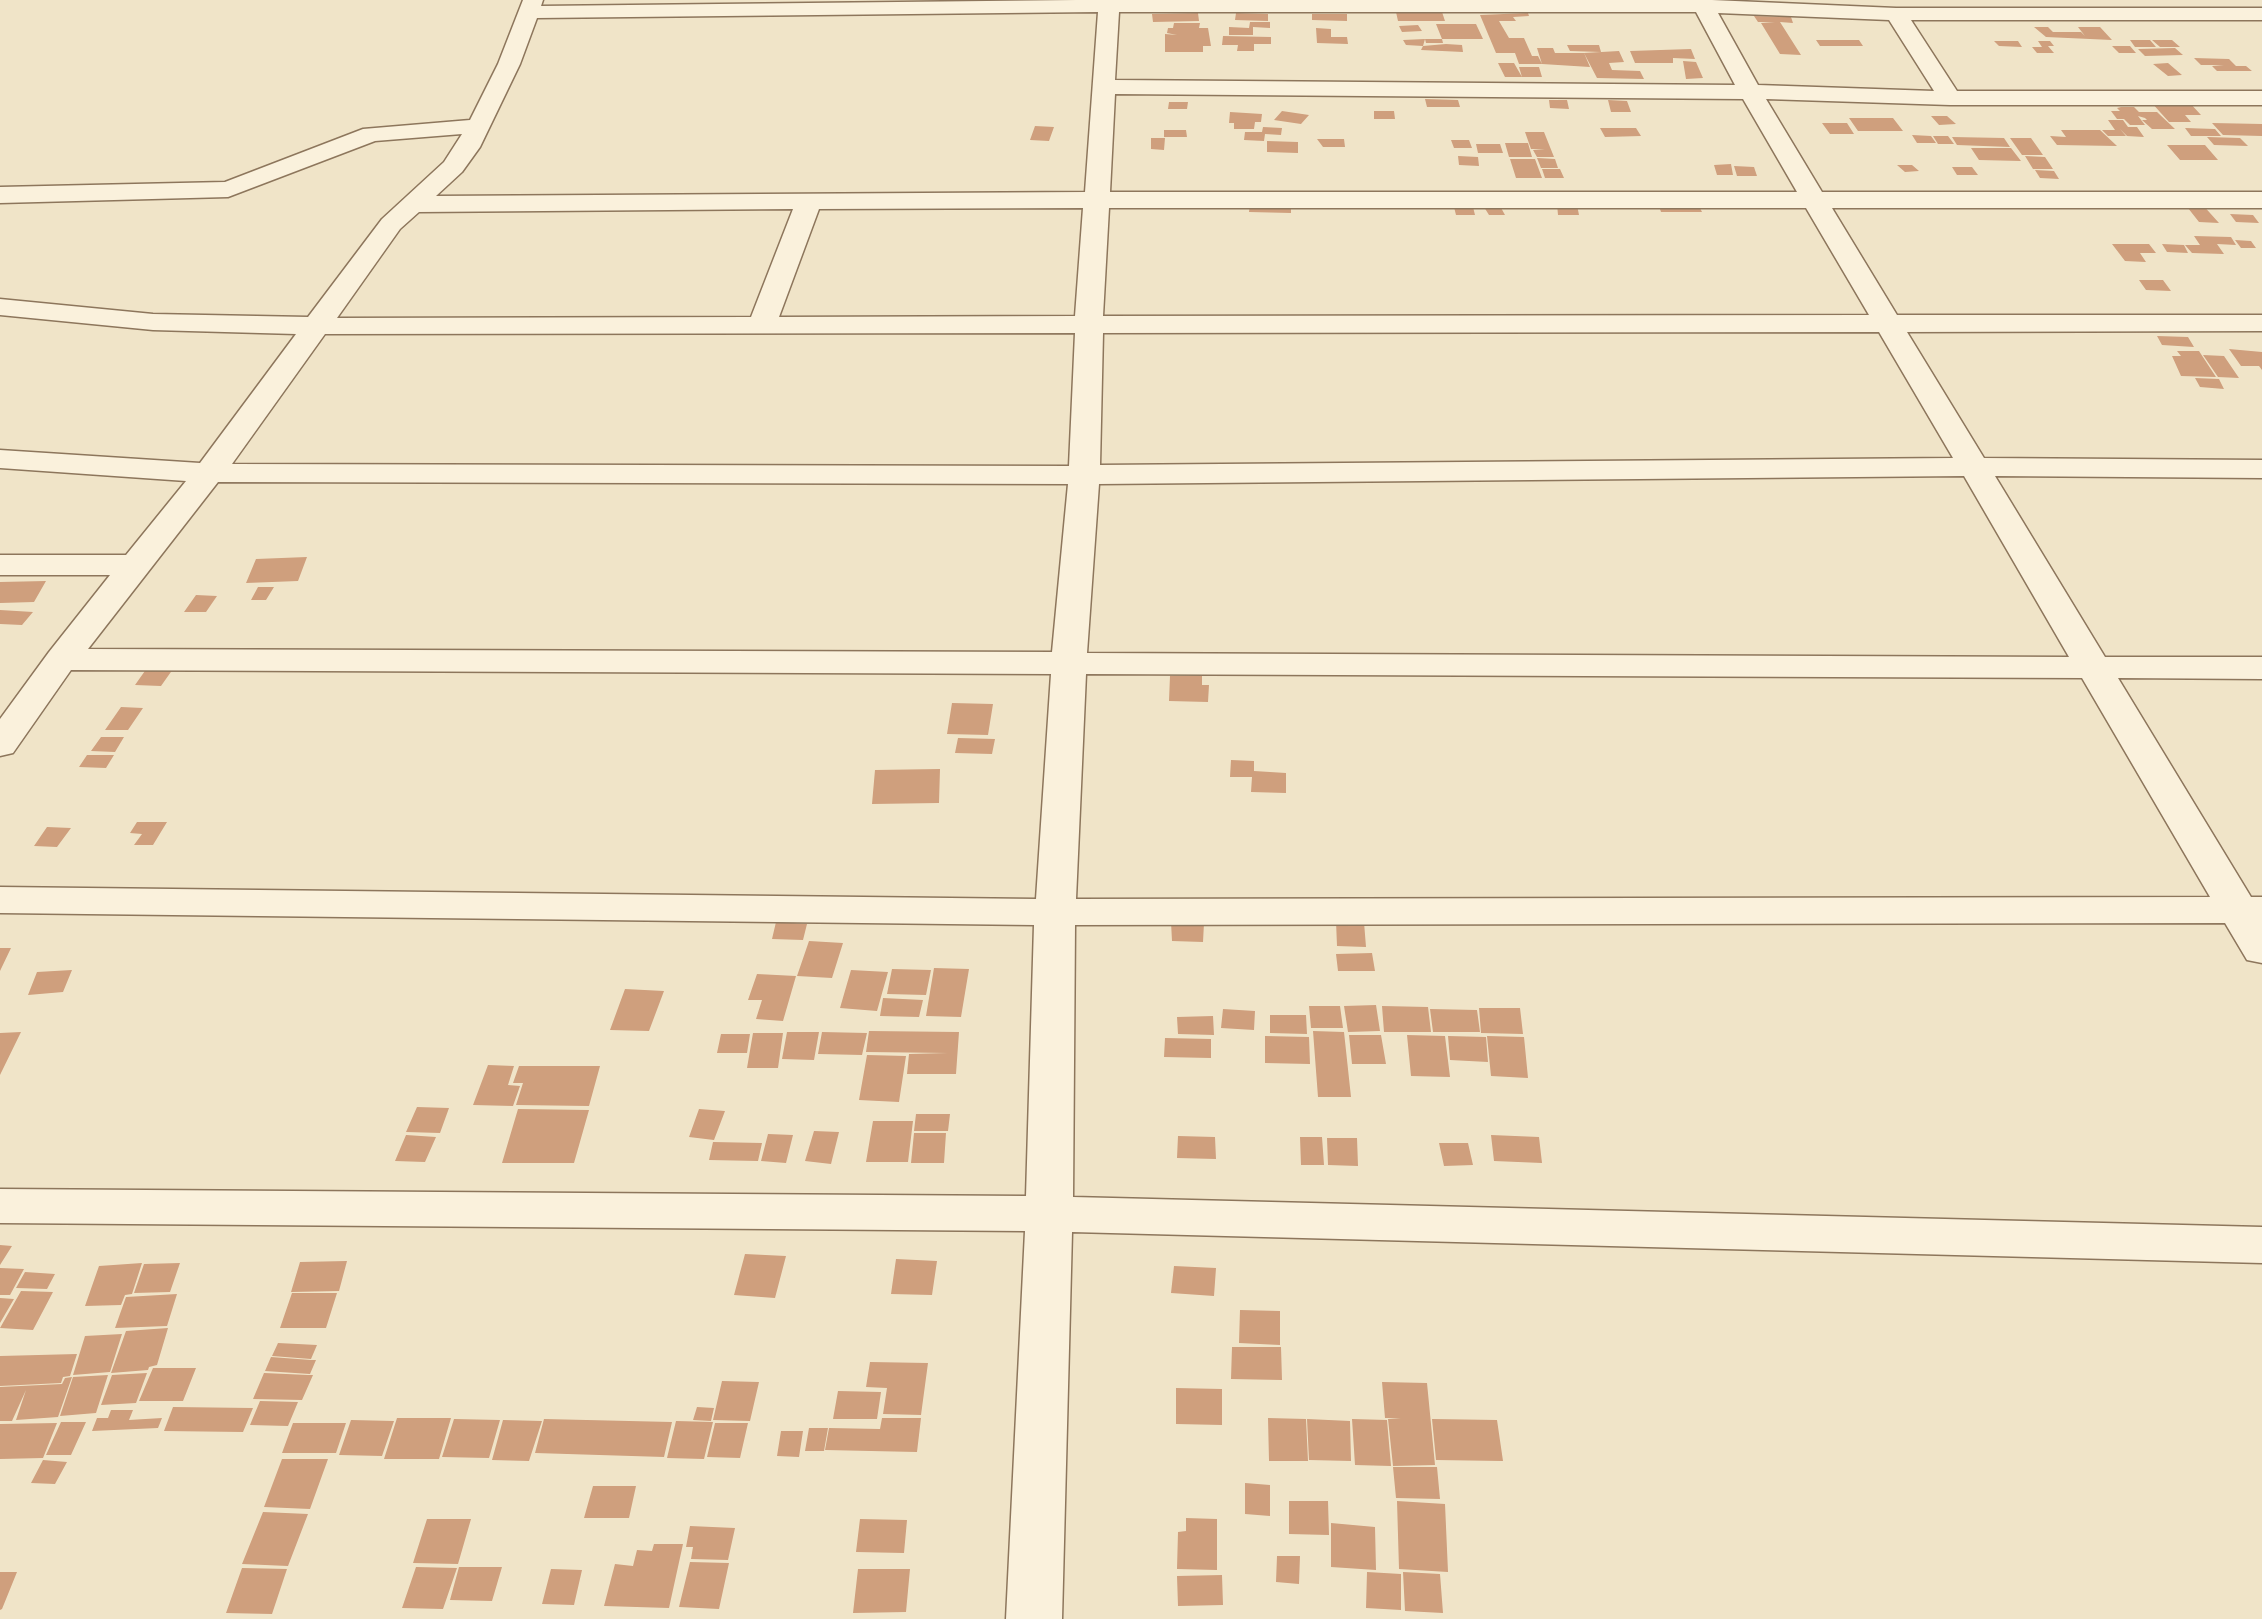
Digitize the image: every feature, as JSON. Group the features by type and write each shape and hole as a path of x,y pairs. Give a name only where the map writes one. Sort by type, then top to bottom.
{"street":[{"path":"1034,1619 1049,1214 1055,912 1069,663 1084,475 1095,200 1108,3"},
{"path":"1702,3 1750,92 2093,666 2250,910 2262,950"},
{"path":"0,745 61,659 209,472 391,224 453,167 468,148 509,64 531,6 1702,3 1896,14 2262,14"},
{"path":"1896,14 1950,98"},
{"path":"1103,87 1750,92 1950,98 2262,98"},
{"path":"0,195 228,189 371,134 479,126"},
{"path":"411,204 1095,200 2262,200"},
{"path":"762,324 809,202"},
{"path":"0,307 153,322 316,326 2262,323"},
{"path":"0,459 209,472 1084,475 1975,467 2262,469"},
{"path":"0,565 136,565"},
{"path":"61,659 2262,668"},
{"path":"0,900 1055,912 2250,910"},
{"path":"0,1206 1049,1214 2262,1245"}],"building":[{"path":"1396,12 1442,12 1445,21 1398,21"},
{"path":"1198,13 1199,21 1153,22 1152,14"},
{"path":"1236,13 1268,14 1268,21 1235,20"},
{"path":"1528,13 1529,16 1513,17 1516,21 1499,21 1509,38 1524,38 1532,56 1538,56 1542,64 1519,64 1515,53 1496,53 1480,15"},
{"path":"1312,14 1347,14 1347,21 1312,20"},
{"path":"1754,16 1791,17 1793,23 1780,22 1801,55 1780,54 1761,23 1775,22 1758,22"},
{"path":"1250,22 1270,22 1270,28 1253,27 1253,35 1229,35 1229,27 1249,28"},
{"path":"1174,23 1200,23 1199,28 1208,28 1211,46 1203,46 1203,52 1165,52 1165,34 1177,35 1167,33"},
{"path":"1436,24 1476,24 1483,39 1442,39"},
{"path":"1418,25 1422,31 1402,32 1399,26"},
{"path":"2034,27 2048,27 2053,32 2081,32 2085,36 2078,27 2100,27 2112,40 2046,37"},
{"path":"1316,28 1331,29 1331,37 1347,37 1348,44 1317,43"},
{"path":"1223,36 1271,37 1271,44 1254,44 1254,51 1237,51 1238,45 1222,45"},
{"path":"1425,39 1442,39 1443,43 1426,43"},
{"path":"1425,39 1423,46 1406,45 1403,40"},
{"path":"1816,40 1859,40 1863,46 1820,46"},
{"path":"2130,40 2150,40 2156,47 2135,47"},
{"path":"2152,40 2172,40 2180,47 2160,47"},
{"path":"1994,41 2018,41 2022,47 1999,46"},
{"path":"2038,41 2050,41 2054,46 2048,46 2054,53 2037,53 2032,47 2042,47"},
{"path":"1462,45 1463,52 1421,50 1423,46"},
{"path":"1567,45 1599,45 1601,52 1570,51"},
{"path":"2112,46 2130,46 2136,53 2119,53"},
{"path":"1537,48 1553,48 1555,53 1584,53 1590,67 1542,64"},
{"path":"2175,48 2183,55 2145,56 2138,49"},
{"path":"1691,49 1695,59 1673,58 1673,63 1635,63 1630,51"},
{"path":"1619,51 1624,62 1609,63 1612,70 1640,71 1644,79 1597,78 1584,53"},
{"path":"2194,58 2229,59 2236,66 2246,66 2252,71 2217,71 2212,66 2224,65 2201,65"},
{"path":"1683,61 1696,62 1703,78 1686,79"},
{"path":"1498,63 1514,63 1522,77 1505,77"},
{"path":"2168,63 2182,75 2168,76 2153,64"},
{"path":"1519,67 1539,67 1542,77 1522,77"},
{"path":"1425,99 1458,100 1460,107 1427,107"},
{"path":"1549,100 1567,100 1569,109 1550,108"},
{"path":"1608,100 1627,101 1631,112 1611,112"},
{"path":"1169,102 1188,102 1187,109 1168,109"},
{"path":"2151,102 2189,102 2201,115 2185,115 2191,122 2169,122"},
{"path":"2134,107 2139,112 2157,112 2175,129 2152,129 2142,120 2147,120 2145,118 2138,116 2145,125 2130,125 2124,119 2117,119 2111,111 2120,111 2117,108"},
{"path":"1282,111 1309,115 1301,124 1274,120"},
{"path":"1374,111 1394,111 1395,119 1374,119"},
{"path":"1230,112 1262,114 1261,122 1255,122 1254,129 1234,129 1234,123 1229,123"},
{"path":"1931,116 1947,116 1956,124 1939,125"},
{"path":"1849,118 1893,118 1903,131 1858,131"},
{"path":"2108,120 2123,120 2128,127 2137,127 2144,137 2127,136 2120,129 2126,136 2108,136 2102,130 2115,130"},
{"path":"1822,123 1847,123 1854,134 1830,134"},
{"path":"2212,123 2262,124 2262,136 2223,135"},
{"path":"1035,126 1054,127 1049,141 1030,140"},
{"path":"1263,127 1282,128 1281,135 1265,134 1264,141 1244,140 1245,132 1262,132"},
{"path":"1600,128 1636,128 1641,136 1605,137"},
{"path":"2185,128 2215,129 2221,136 2191,136"},
{"path":"1164,130 1186,130 1187,137 1164,137"},
{"path":"2061,130 2100,130 2117,146 2057,145 2050,136 2066,137"},
{"path":"1525,132 1544,132 1554,157 1537,157 1533,150 1545,149 1531,149"},
{"path":"1912,135 1931,136 1936,143 1917,143"},
{"path":"1933,136 1948,136 1954,144 1938,144"},
{"path":"1952,137 2004,138 2010,147 1957,145"},
{"path":"2207,137 2240,138 2248,146 2214,145"},
{"path":"1151,138 1165,138 1164,150 1151,149"},
{"path":"2010,138 2031,138 2043,155 2022,155"},
{"path":"1317,139 1344,139 1345,147 1323,147"},
{"path":"1451,140 1469,140 1472,148 1454,148"},
{"path":"1267,141 1298,142 1298,153 1267,152"},
{"path":"1505,143 1528,143 1532,157 1509,157"},
{"path":"1476,144 1500,144 1503,153 1478,153"},
{"path":"2167,145 2205,145 2218,160 2180,160"},
{"path":"1971,148 2011,148 2021,161 1979,160"},
{"path":"1458,156 1478,157 1479,166 1459,165"},
{"path":"2025,156 2045,157 2053,169 2033,169"},
{"path":"1537,158 1555,159 1558,168 1541,168"},
{"path":"1510,159 1535,159 1542,178 1516,178"},
{"path":"1731,164 1733,175 1717,175 1714,165"},
{"path":"1897,165 1912,165 1919,171 1905,172"},
{"path":"1734,166 1754,167 1757,176 1737,176"},
{"path":"1952,167 1972,167 1978,175 1957,175"},
{"path":"1542,169 1560,169 1564,178 1545,178"},
{"path":"2035,170 2054,171 2059,179 2040,178"},
{"path":"1658,203 1698,204 1702,212 1661,212"},
{"path":"2184,203 2201,203 2219,223 2199,222"},
{"path":"1250,204 1291,205 1291,213 1249,212"},
{"path":"1557,204 1577,205 1579,215 1558,215"},
{"path":"1500,206 1505,215 1489,215 1484,207"},
{"path":"1454,207 1473,207 1475,215 1456,215"},
{"path":"2230,214 2253,215 2259,223 2236,222"},
{"path":"2194,236 2231,237 2236,245 2217,244 2224,254 2192,253 2185,245 2200,245"},
{"path":"2235,240 2251,241 2256,248 2241,248"},
{"path":"2112,244 2149,244 2156,253 2140,253 2146,262 2125,261"},
{"path":"2162,244 2184,245 2188,253 2167,252"},
{"path":"2139,280 2163,280 2171,291 2146,290"},
{"path":"2157,336 2188,337 2194,347 2162,345"},
{"path":"2229,349 2262,352 2262,370 2259,366 2241,366"},
{"path":"2177,351 2199,351 2216,377 2181,376 2172,356 2181,356"},
{"path":"2203,355 2224,356 2239,378 2218,377"},
{"path":"2195,378 2219,379 2224,389 2200,387"},
{"path":"307,557 298,581 246,583 256,559"},
{"path":"46,581 34,602 0,603 0,582"},
{"path":"258,587 274,587 266,600 251,600"},
{"path":"196,595 217,596 206,612 184,612"},
{"path":"0,610 33,612 22,625 0,624"},
{"path":"147,668 173,669 161,686 135,685"},
{"path":"1170,676 1202,676 1202,685 1209,685 1208,702 1169,701"},
{"path":"952,703 993,704 988,735 947,734"},
{"path":"121,707 143,708 128,730 105,730"},
{"path":"101,737 124,737 115,752 91,751"},
{"path":"958,738 995,739 992,754 955,753"},
{"path":"87,755 114,755 106,768 79,767"},
{"path":"1231,760 1254,761 1254,771 1286,773 1286,793 1251,792 1252,777 1230,777"},
{"path":"940,769 939,803 872,804 875,770"},
{"path":"137,822 167,822 153,845 134,845 142,834 130,833"},
{"path":"47,827 71,828 57,847 34,846"},
{"path":"1336,921 1364,922 1366,947 1337,946"},
{"path":"776,922 807,924 803,940 772,939"},
{"path":"1171,922 1204,923 1203,942 1172,941"},
{"path":"809,941 843,943 832,978 797,976"},
{"path":"0,948 11,948 0,971"},
{"path":"1372,953 1375,971 1338,971 1336,954"},
{"path":"934,968 969,969 961,1017 926,1016"},
{"path":"892,969 931,970 926,995 887,994"},
{"path":"72,970 63,992 28,995 37,972"},
{"path":"851,970 888,972 877,1011 840,1008"},
{"path":"757,974 796,976 783,1021 756,1019 762,1000 748,1000"},
{"path":"625,989 664,991 649,1031 610,1030"},
{"path":"883,998 923,1000 919,1017 880,1016"},
{"path":"1376,1005 1380,1031 1348,1032 1344,1006"},
{"path":"1309,1006 1340,1006 1343,1028 1311,1028"},
{"path":"1382,1006 1428,1007 1431,1032 1384,1032"},
{"path":"1479,1008 1520,1008 1523,1034 1481,1033"},
{"path":"1223,1009 1255,1011 1254,1030 1221,1028"},
{"path":"1430,1009 1477,1010 1480,1032 1433,1032"},
{"path":"1270,1015 1306,1015 1307,1034 1270,1033"},
{"path":"1213,1016 1214,1035 1178,1034 1177,1017"},
{"path":"869,1031 959,1032 956,1074 907,1074 909,1054 948,1053 866,1052"},
{"path":"1313,1031 1344,1032 1351,1097 1318,1097"},
{"path":"21,1032 0,1075 0,1033"},
{"path":"787,1032 819,1032 814,1060 782,1059"},
{"path":"822,1032 867,1033 862,1055 818,1054"},
{"path":"753,1033 783,1033 778,1068 747,1068"},
{"path":"721,1034 750,1034 747,1053 717,1053"},
{"path":"1349,1035 1381,1035 1386,1064 1352,1064"},
{"path":"1407,1035 1445,1036 1450,1077 1411,1076"},
{"path":"1265,1036 1309,1037 1310,1064 1265,1063"},
{"path":"1448,1036 1486,1037 1488,1062 1450,1060"},
{"path":"1487,1036 1524,1037 1528,1078 1491,1076"},
{"path":"1165,1038 1211,1039 1211,1058 1164,1057"},
{"path":"867,1055 906,1056 899,1102 859,1100"},
{"path":"488,1065 514,1066 508,1085 520,1086 513,1106 473,1105"},
{"path":"519,1066 600,1066 589,1106 516,1105 523,1083 513,1083"},
{"path":"417,1107 449,1108 440,1133 406,1132"},
{"path":"518,1109 589,1110 574,1163 502,1163"},
{"path":"699,1109 725,1111 714,1140 689,1137"},
{"path":"916,1114 950,1114 948,1131 914,1131"},
{"path":"873,1121 913,1121 908,1162 866,1162"},
{"path":"814,1131 839,1132 831,1164 805,1161"},
{"path":"914,1133 946,1133 944,1163 911,1163"},
{"path":"768,1134 793,1135 786,1163 761,1161"},
{"path":"406,1135 436,1137 425,1162 395,1161"},
{"path":"1491,1135 1539,1137 1542,1163 1494,1161"},
{"path":"1178,1136 1215,1137 1216,1159 1177,1158"},
{"path":"1300,1137 1322,1137 1324,1165 1301,1165"},
{"path":"1327,1138 1357,1138 1358,1166 1328,1165"},
{"path":"713,1142 762,1143 758,1161 709,1160"},
{"path":"1439,1143 1468,1143 1473,1165 1444,1166"},
{"path":"0,1245 12,1246 0,1265"},
{"path":"745,1254 786,1256 775,1298 734,1295"},
{"path":"896,1259 937,1261 932,1295 891,1294"},
{"path":"347,1261 339,1291 291,1292 300,1262"},
{"path":"142,1263 132,1294 125,1295 121,1305 85,1306 99,1266"},
{"path":"180,1263 170,1292 134,1293 144,1264"},
{"path":"1174,1266 1216,1268 1214,1296 1171,1293"},
{"path":"0,1268 24,1269 10,1295 0,1295"},
{"path":"25,1272 55,1274 47,1289 16,1288"},
{"path":"21,1291 53,1292 33,1330 0,1328"},
{"path":"292,1293 337,1293 326,1328 280,1328"},
{"path":"177,1294 167,1326 115,1328 126,1297"},
{"path":"0,1298 14,1299 0,1323"},
{"path":"1240,1310 1280,1311 1280,1345 1239,1343"},
{"path":"168,1328 157,1365 149,1367 148,1370 111,1373 126,1331"},
{"path":"122,1334 110,1372 73,1375 85,1336"},
{"path":"278,1343 317,1345 311,1359 272,1356"},
{"path":"1232,1347 1281,1347 1282,1380 1231,1379"},
{"path":"77,1354 70,1376 63,1377 61,1383 0,1386 0,1356"},
{"path":"271,1357 316,1360 310,1374 265,1371"},
{"path":"870,1362 928,1363 921,1415 883,1414 887,1388 866,1387"},
{"path":"153,1368 196,1368 183,1401 139,1401"},
{"path":"147,1373 136,1403 101,1405 112,1375"},
{"path":"264,1373 313,1375 302,1400 253,1399"},
{"path":"108,1375 96,1413 60,1416 73,1377"},
{"path":"72,1377 58,1417 16,1420 26,1390 12,1421 0,1421 0,1387 62,1384 65,1378"},
{"path":"722,1381 759,1382 750,1421 713,1420"},
{"path":"1382,1382 1427,1383 1435,1465 1393,1466 1388,1419 1401,1418 1385,1418"},
{"path":"1176,1388 1222,1389 1222,1425 1176,1424"},
{"path":"838,1391 881,1392 877,1419 833,1419"},
{"path":"260,1401 298,1402 288,1426 250,1425"},
{"path":"173,1407 253,1408 243,1432 164,1431"},
{"path":"697,1407 714,1408 711,1421 693,1420"},
{"path":"111,1410 133,1410 129,1420 162,1418 158,1428 92,1431 97,1418 108,1418"},
{"path":"397,1418 451,1418 439,1459 384,1459"},
{"path":"882,1418 921,1418 917,1452 825,1450 829,1428 880,1429"},
{"path":"1268,1418 1306,1419 1308,1461 1269,1461"},
{"path":"454,1419 500,1420 489,1458 442,1457"},
{"path":"544,1419 672,1422 664,1457 535,1453"},
{"path":"1307,1419 1350,1421 1351,1461 1309,1460"},
{"path":"1352,1419 1387,1420 1391,1466 1355,1465"},
{"path":"1432,1419 1497,1420 1503,1461 1436,1460"},
{"path":"351,1420 394,1421 382,1456 339,1455"},
{"path":"503,1420 542,1421 529,1461 492,1460"},
{"path":"676,1421 713,1422 704,1459 667,1458"},
{"path":"61,1422 86,1422 71,1455 46,1455"},
{"path":"57,1423 43,1458 0,1459 0,1424"},
{"path":"293,1423 346,1423 336,1453 282,1453"},
{"path":"715,1423 748,1423 740,1458 707,1457"},
{"path":"809,1428 828,1428 824,1451 805,1451"},
{"path":"781,1431 803,1431 799,1457 777,1456"},
{"path":"282,1459 328,1459 310,1509 264,1507"},
{"path":"43,1460 67,1462 55,1484 31,1483"},
{"path":"1393,1467 1437,1467 1440,1499 1396,1498"},
{"path":"1245,1483 1270,1485 1270,1516 1245,1514"},
{"path":"593,1486 636,1486 629,1518 584,1518"},
{"path":"1289,1501 1328,1501 1329,1535 1289,1534"},
{"path":"1397,1501 1445,1504 1448,1572 1399,1569"},
{"path":"263,1512 308,1514 288,1566 242,1564"},
{"path":"1186,1518 1217,1519 1217,1570 1177,1569 1178,1532 1186,1531"},
{"path":"427,1519 471,1519 458,1564 413,1563"},
{"path":"860,1519 907,1520 904,1553 856,1552"},
{"path":"1331,1523 1375,1527 1376,1570 1331,1567"},
{"path":"690,1526 735,1528 728,1560 691,1559 693,1547 686,1547"},
{"path":"654,1544 683,1544 669,1608 604,1606 615,1564 633,1566 637,1550 652,1551"},
{"path":"1277,1556 1300,1556 1299,1584 1276,1582"},
{"path":"690,1562 729,1563 719,1609 679,1607"},
{"path":"416,1567 457,1568 443,1609 402,1608"},
{"path":"459,1567 502,1567 492,1601 450,1600"},
{"path":"242,1568 287,1569 272,1614 226,1613"},
{"path":"551,1569 582,1570 574,1605 542,1604"},
{"path":"858,1569 910,1569 906,1612 853,1613"},
{"path":"0,1572 17,1572 0,1610"},
{"path":"1367,1572 1401,1574 1401,1610 1366,1608"},
{"path":"1403,1572 1440,1574 1443,1613 1405,1611"},
{"path":"1222,1575 1223,1605 1178,1606 1177,1576"}]}
